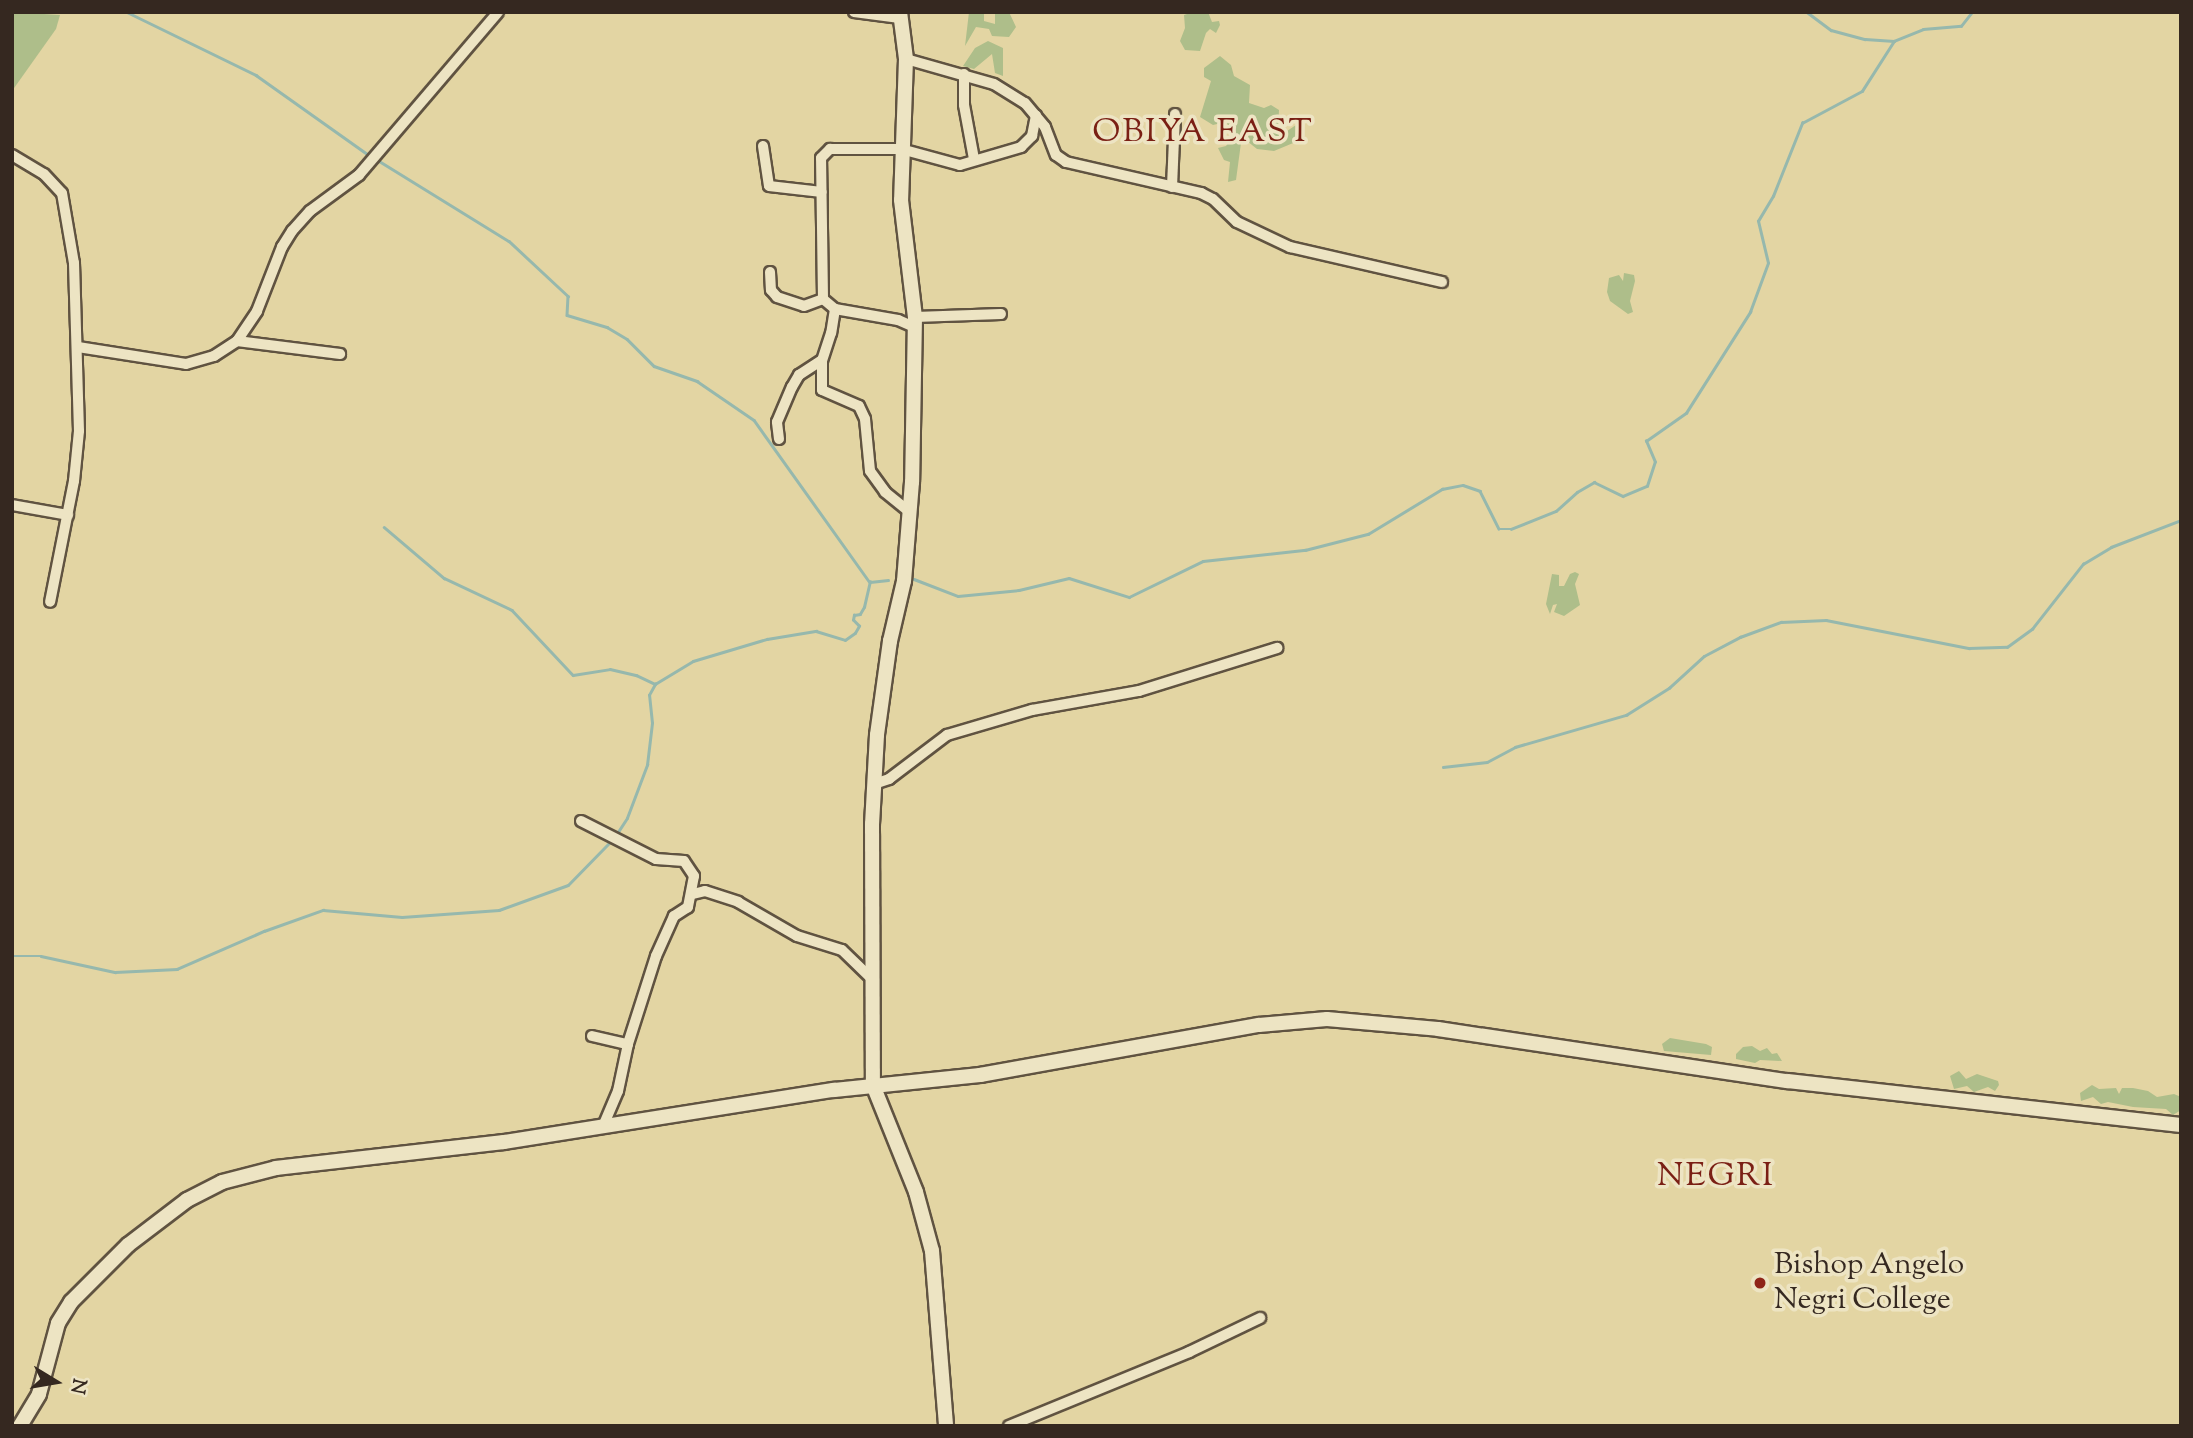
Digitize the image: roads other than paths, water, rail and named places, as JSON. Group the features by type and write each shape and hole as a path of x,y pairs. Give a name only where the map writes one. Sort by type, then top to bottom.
{"street":[{"path":"78,347 186,365 214,356 237,341 257,311 282,247 292,231 310,211 359,176 498,12"},
{"path":"854,12 900,15 906,59 901,149 905,255 915,322 910,512 904,581 890,641 881,702 874,784 873,1085 916,1192 932,1251 946,1426"},
{"path":"906,59 994,84 1026,103 1036,114 1056,155 1062,160 1213,199 1237,222 1290,247 1443,282"},
{"path":"964,74 964,104 974,159"},
{"path":"1001,314 915,322 835,309 824,299 821,158 830,149 901,149 948,164 960,165 1021,147 1032,136 1036,114"},
{"path":"1172,187 1175,114"},
{"path":"763,146 769,186 822,192"},
{"path":"12,155 44,174 62,193 74,263 79,431 68,515 50,602"},
{"path":"770,272 771,290 777,297 804,306 815,305 824,299"},
{"path":"835,309 822,360 822,390 859,406 865,419 870,471 885,492 910,512"},
{"path":"237,341 340,354"},
{"path":"779,439 777,422 799,374 822,360"},
{"path":"12,505 68,515"},
{"path":"874,784 889,779 947,735 1032,710 1139,691 1277,648"},
{"path":"581,821 656,859 684,861 705,891"},
{"path":"603,1127 618,1091 628,1044 669,924 674,916 688,907 694,876"},
{"path":"692,894 705,891 738,902 797,936 842,950 873,979"},
{"path":"20,1426 39,1394 58,1323 71,1302 128,1245 187,1200 222,1182 276,1168 504,1142 873,1085 980,1075 1259,1025 1327,1019 1437,1029 1788,1081 2181,1125"},
{"path":"592,1037 628,1044"},
{"path":"1009,1426 1166,1362 1260,1318"}],"waterway":[{"path":"127,12 256,75 370,156"},
{"path":"1807,12 1831,30 1865,39 1894,41"},
{"path":"914,579 958,596 1019,590 1069,578 1129,597 1203,561 1305,550 1368,534 1442,489 1463,485 1480,491 1499,529 1511,529 1556,511 1577,492 1594,482 1623,496 1647,486 1655,462 1646,441 1686,413 1750,312 1768,263 1758,221 1773,196 1802,123 1862,91 1894,41 1923,29 1961,26 1972,12"},
{"path":"376,159 509,241 568,296 567,315 607,327 627,339 654,366 697,381 754,420 869,581"},
{"path":"1443,767 1487,762 1515,747 1626,715 1669,688 1704,656 1740,637 1781,622 1826,620 1969,648 2007,647 2032,629 2083,564 2111,547 2181,520"},
{"path":"384,527 444,578 512,610 573,675 610,669 636,675 655,684"},
{"path":"616,835 627,818 647,765 652,723 649,695 655,684 693,661 767,639 816,631 845,640 855,633 859,626 853,620 854,615 860,614 864,607 870,582 888,580"},
{"path":"12,956 41,956 115,972 177,969 264,931 323,910 402,917 499,910 568,885 612,840"}],"place":[{"name":"Bishop Angelo Negri College","path":"1760,1283"}],"district":[{"name":"OBIYA EAST","path":"1203,134"},
{"name":"NEGRI","path":"1716,1178"}]}
